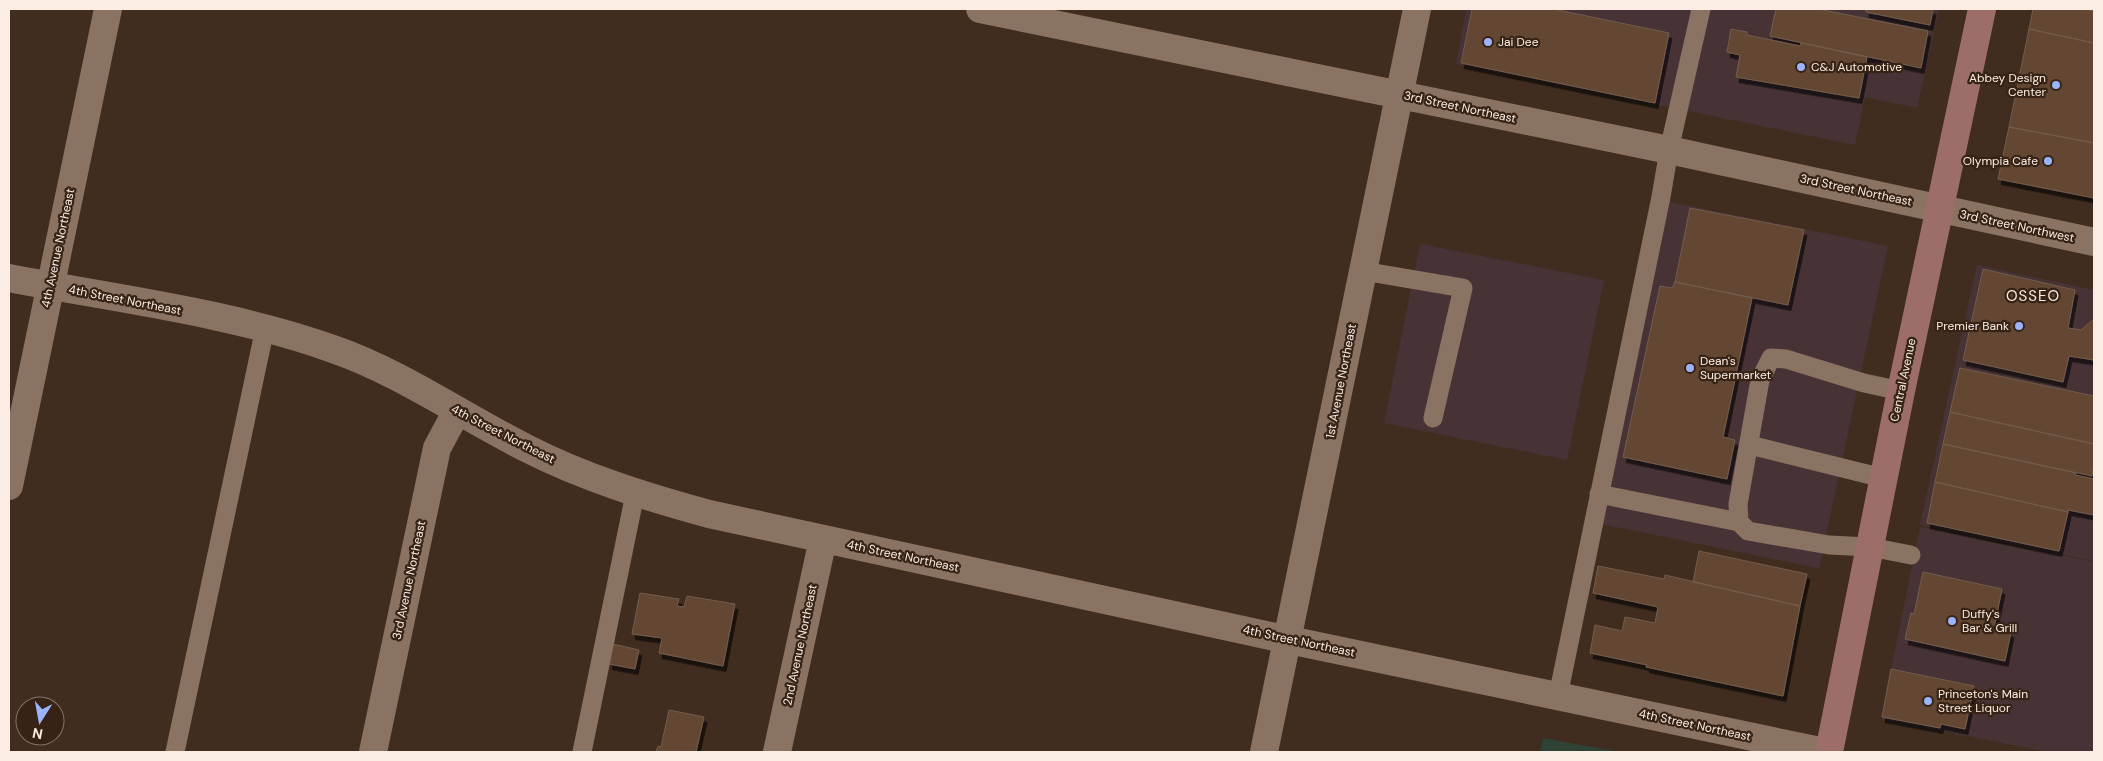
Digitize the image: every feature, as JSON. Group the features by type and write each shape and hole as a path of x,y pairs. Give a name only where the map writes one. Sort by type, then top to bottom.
{"street":[{"name":"4th Avenue Northeast","path":"9,486 49,285 108,9"},
{"name":"3rd Street Northeast","path":"980,9 1669,150 1902,199 1939,209"},
{"name":"1st Avenue Northeast","path":"1264,752 1289,640 1417,9"},
{"name":"Central Avenue","path":"1827,752 1982,9"},
{"name":"3rd Street Northwest","path":"1939,209 2094,242"},
{"name":"4th Street Northeast","path":"9,278 266,328 334,349 396,377 530,450 635,494 709,514 1289,640 1827,752"},
{"name":"3rd Avenue Northeast","path":"373,752 437,448 457,411"},
{"name":"2nd Avenue Northeast","path":"777,752 823,539"}],"lane":[{"path":"1558,696 1662,197 1669,150 1701,9"},
{"path":"1363,271 1463,288 1433,418"},
{"path":"176,752 266,328"},
{"path":"1739,522 1738,504 1750,445 1760,380 1771,358 1786,359 1864,383 1901,391"},
{"path":"1750,445 1883,478"},
{"path":"582,752 635,494"},
{"path":"1599,494 1739,522 1748,531 1829,545 1870,546 1911,555"}],"shaded area":[{"path":"1466,9 1939,9 1917,108 1865,97 1855,145 1456,64"},
{"path":"1670,202 1888,246 1819,568 1601,524"},
{"path":"1420,244 1604,280 1567,460 1384,423"},
{"path":"1977,265 2094,290 2094,561 1920,525"},
{"path":"1920,527 2094,562 2094,752 2048,752 1881,719"}],"green space":[{"path":"1543,738 1620,752 1540,752"}],"building":[{"path":"1472,9 1553,9 1669,33 1655,103 1461,63"},
{"path":"1776,9 1818,9 1928,31 1921,68 1770,36"},
{"path":"1866,9 1933,9 1930,25 1866,12"},
{"path":"2033,9 2083,9 2094,11 2094,43 2029,29"},
{"name":"C&J Automotive","path":"1731,29 1747,32 1747,35 1800,46 1801,43 1867,57 1859,98 1736,77 1740,55 1727,52"},
{"name":"Abbey Design Center","path":"2029,29 2094,43 2094,143 2009,127"},
{"name":"Olympia Cafe","path":"2009,127 2094,143 2094,198 1998,179"},
{"path":"1690,208 1804,230 1788,305 1675,282"},
{"name":"Premier Bank","path":"1983,269 2075,290 2068,328 2081,330 2094,319 2094,360 2069,356 2063,382 1963,360"},
{"name":"Dean's Supermarket","path":"1675,282 1752,298 1723,437 1735,440 1727,479 1623,457 1660,286 1672,288"},
{"path":"1960,368 2094,396 2094,444 1950,412"},
{"path":"1950,412 2094,444 2092,476 1943,444"},
{"path":"1943,444 2076,473 2075,475 2094,479 2094,515 2068,510 2068,512 1935,482"},
{"path":"1935,482 2068,512 2059,551 1927,523"},
{"path":"1699,551 1807,574 1800,606 1693,582"},
{"path":"1598,566 1664,579 1665,575 1800,606 1783,696 1590,653 1595,625 1622,631 1625,617 1655,623 1658,607 1593,593"},
{"name":"Duffy's Bar & Grill","path":"1923,572 2002,589 1994,628 2011,632 2005,661 1905,639 1911,613 1914,614"},
{"path":"640,593 679,599 677,606 684,607 687,596 735,604 723,666 659,653 662,638 632,634"},
{"path":"613,644 639,650 635,669 609,664"},
{"name":"Princeton's Main Street Liquor","path":"1891,669 1974,686 1965,729 1941,724 1940,728 1882,717"},
{"path":"669,710 704,717 696,752 656,752 658,746 661,747"}],"place":[{"name":"Jai Dee","path":"1488,42"},
{"name":"C&J Automotive","path":"1801,67"},
{"name":"Abbey Design Center","path":"2056,85"},
{"name":"Olympia Cafe","path":"2048,161"},
{"name":"Premier Bank","path":"2019,326"},
{"name":"Dean's Supermarket","path":"1690,368"},
{"name":"Duffy's Bar & Grill","path":"1952,621"},
{"name":"Princeton's Main Street Liquor","path":"1928,701"}],"district":[{"name":"OSSEO","path":"2033,296"}]}
